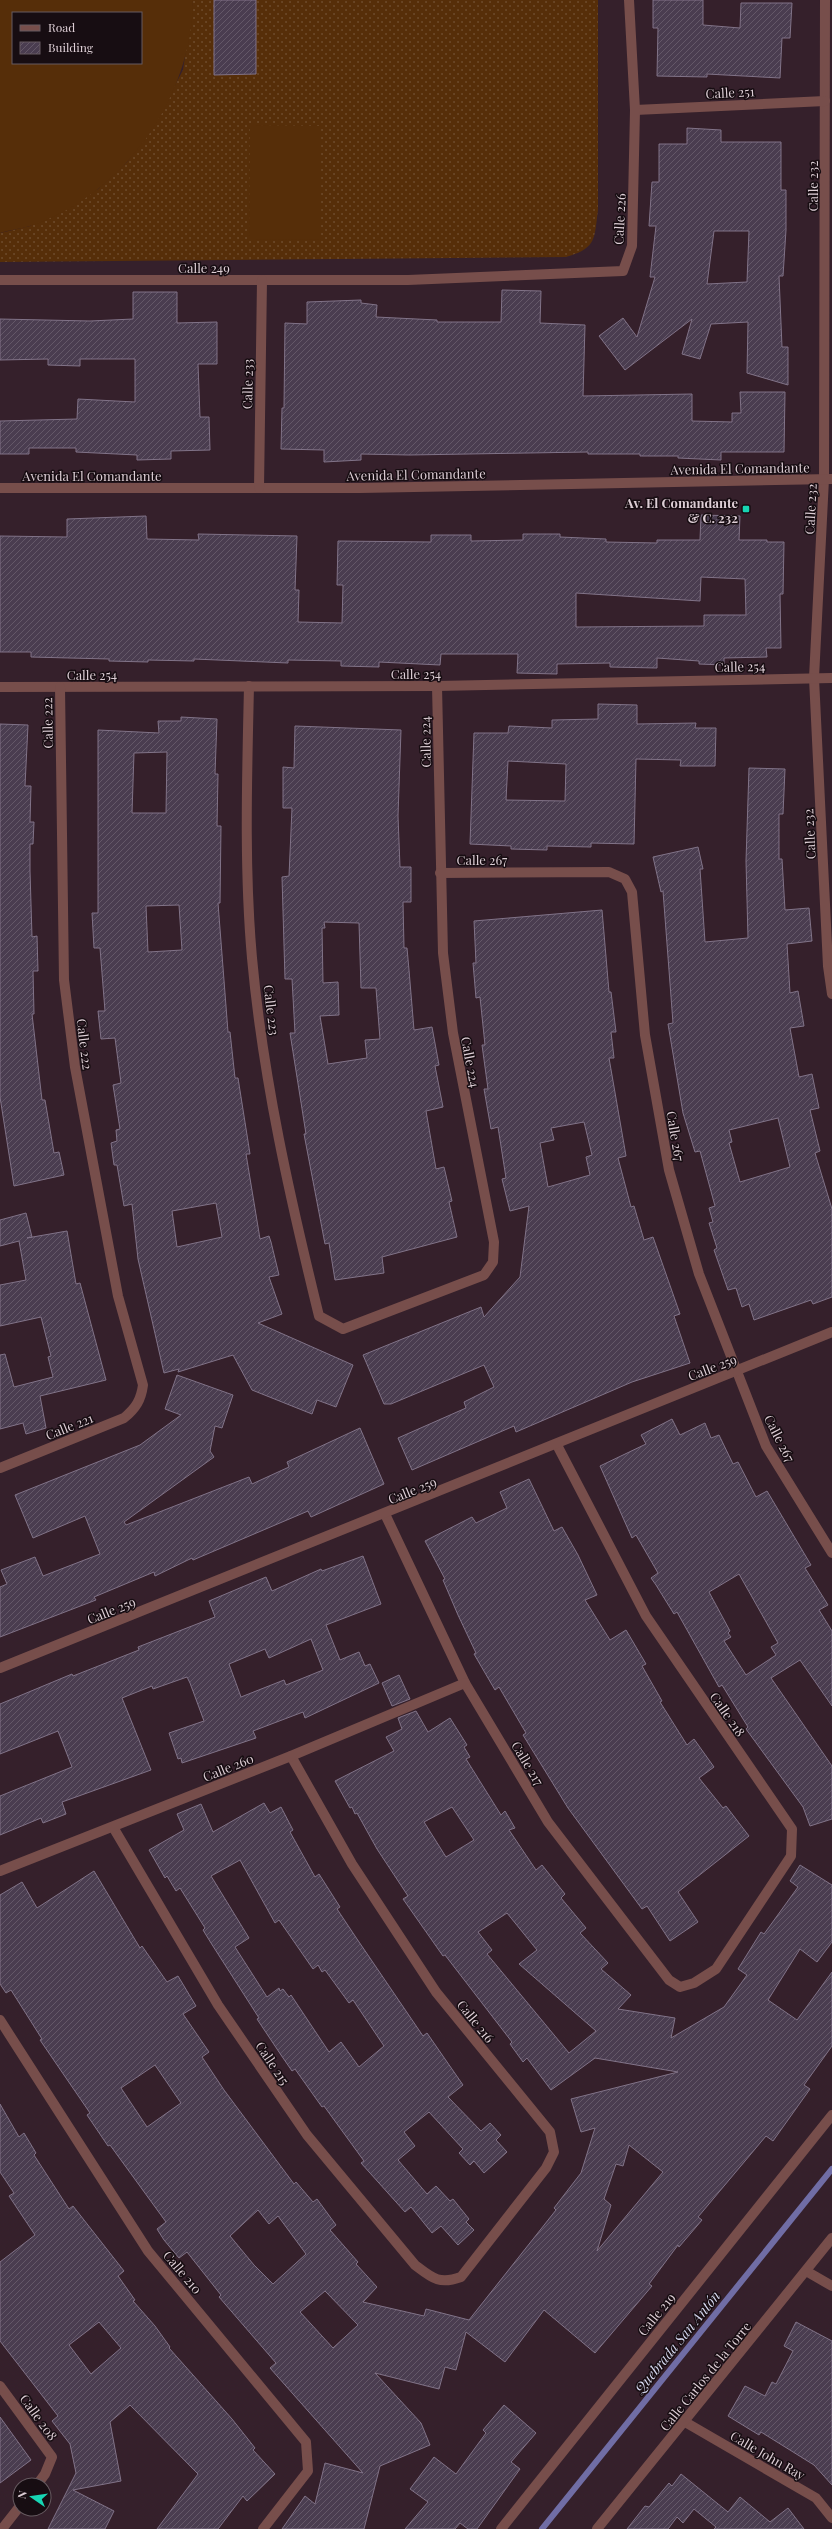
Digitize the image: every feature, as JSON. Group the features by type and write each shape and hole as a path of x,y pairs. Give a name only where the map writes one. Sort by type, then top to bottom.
{"street":[{"name":"Calle 226","path":"408,280 623,271 632,246 635,110 629,0"},
{"name":"Calle 232","path":"825,0 825,101 829,287 828,479 814,678 828,966 832,994"},
{"name":"Calle 251","path":"635,110 825,101"},
{"name":"Calle 249","path":"0,280 408,280"},
{"name":"Calle 233","path":"259,488 262,280"},
{"name":"Avenida El Comandante","path":"0,488 259,488 828,479"},
{"name":"Calle 254","path":"0,687 437,686 832,678"},
{"name":"Calle 223","path":"249,686 247,822 252,957 265,1058 292,1204 319,1316 332,1324"},
{"name":"Calle 224","path":"332,1324 343,1329 484,1275 493,1262 494,1242 452,1033 443,953 437,686"},
{"name":"Calle 222","path":"60,687 64,980 75,1067 118,1296 143,1385 141,1398"},
{"name":"Calle 267","path":"440,872 610,872 625,879 632,892 644,1035 669,1170 699,1274 766,1446 832,1553"},
{"name":"Calle 259","path":"0,1668 557,1445 641,1409 736,1372 832,1332"},
{"name":"Calle 221","path":"0,1468 124,1418 134,1409 141,1398"},
{"name":"Calle 218","path":"557,1445 646,1616 792,1829 791,1856 716,1969 694,1984"},
{"name":"Calle 217","path":"385,1514 465,1683 548,1822 669,1980 680,1987 694,1984"},
{"name":"Calle 260","path":"0,1871 292,1756 465,1683"},
{"name":"Calle 216","path":"292,1756 352,1864 436,1992 550,2132 554,2152 546,2168 460,2277 446,2282"},
{"name":"Calle 215","path":"113,1827 218,2005 306,2136 415,2265 431,2278 446,2282"},
{"name":"Calle 210","path":"0,2020 148,2251 306,2442 308,2471 263,2529"},
{"name":"Calle 219","path":"501,2529 832,2115"},
{"name":"Calle Carlos de la Torre","path":"597,2529 685,2422 832,2238"},
{"path":"806,2270 832,2286"},
{"name":"Calle 208","path":"0,2386 52,2457 43,2477"},
{"name":"Calle John Ray","path":"685,2422 816,2498 832,2518"},
{"path":"2,2529 12,2516"}],"shaded area":[{"path":"0,0 193,0 190,37 180,72 166,106 146,138 123,167 95,191 64,211 30,226 0,233"},
{"path":"193,0 598,0 598,210 596,228 589,246 576,254 566,257 0,262 0,233 30,226 98,189 127,162 150,132 183,70"},
{"path":"250,125 321,126 321,240 249,239"}],"building":[{"path":"214,0 256,0 256,74 214,75"},
{"path":"653,0 703,0 703,25 740,28 741,3 792,3 790,38 782,38 780,78 707,74 707,77 657,76 658,28 653,28"},
{"path":"687,128 721,130 721,142 781,142 781,190 786,190 786,230 783,276 779,276 782,347 788,347 788,385 747,373 748,322 711,324 700,359 682,354 692,319 625,370 599,336 623,318 637,337 655,277 650,277 656,226 649,226 652,182 659,182 659,144 687,144","holes":["714,231 749,231 747,282 707,284"]},
{"path":"502,290 541,291 540,323 585,325 583,396 692,394 692,421 732,422 732,413 741,413 740,392 785,392 784,452 721,452 721,460 678,458 678,456 640,456 640,454 588,454 588,452 409,455 361,454 361,460 324,462 324,450 281,449 282,408 284,408 285,323 307,324 307,302 361,300 361,303 377,305 376,317 437,320 437,322 501,322"},
{"path":"133,292 177,292 177,323 217,322 217,364 198,364 200,417 209,417 210,450 171,451 171,459 137,460 137,455 76,452 76,448 29,448 29,454 0,454 0,421 77,419 78,399 135,402 135,359 80,359 80,366 48,365 48,359 0,360 0,319 90,321 133,319"},
{"path":"701,515 740,516 739,540 767,540 767,542 784,542 783,594 780,594 781,648 766,648 767,657 724,658 724,665 699,664 699,661 657,658 657,668 610,667 610,663 557,664 557,674 517,673 518,654 441,654 440,665 379,662 379,667 341,666 341,661 288,660 288,663 194,659 194,661 109,661 109,659 31,657 31,652 0,652 0,536 67,537 67,519 146,516 147,539 199,540 198,534 297,536 295,590 299,590 298,622 342,623 343,585 337,585 338,541 431,542 431,535 471,535 471,541 523,540 523,534 560,534 560,537 606,539 606,542 657,543 657,540 700,540","holes":["701,577 745,579 746,615 704,615 704,626 576,627 576,593 700,601"]},
{"path":"598,704 637,705 637,724 696,723 695,728 716,728 715,766 680,766 681,760 636,759 634,844 591,843 591,847 547,846 547,850 511,849 511,846 470,844 474,733 508,733 509,726 552,728 552,720 598,719","holes":["508,761 566,764 565,801 506,800"]},
{"path":"181,717 217,719 215,774 218,774 217,826 221,826 220,903 218,903 228,1032 230,1032 235,1078 238,1078 250,1154 246,1154 260,1239 269,1236 271,1242 279,1275 269,1277 282,1314 258,1323 353,1365 336,1407 317,1400 312,1414 252,1390 233,1355 178,1372 179,1369 164,1373 138,1259 132,1204 124,1206 117,1165 114,1165 111,1143 117,1141 116,1130 120,1129 113,1085 121,1083 115,1038 101,1039 98,1011 105,1011 100,948 94,948 92,913 98,913 98,730 159,733 158,721 181,721","holes":["167,752 166,813 132,813 134,753","179,905 182,950 148,952 146,906","216,1203 222,1237 177,1247 172,1211"]},
{"path":"0,724 28,725 25,786 31,786 30,822 34,822 33,844 30,844 30,871 32,937 37,936 38,971 33,971 34,1014 32,1014 42,1100 45,1100 54,1153 59,1152 64,1175 14,1186 0,1097"},
{"path":"295,726 401,730 398,816 400,867 411,867 411,902 403,902 404,948 407,948 414,1030 432,1027 439,1065 435,1066 443,1107 426,1111 436,1169 444,1167 452,1201 449,1202 457,1237 382,1257 384,1273 335,1280 329,1243 325,1244 304,1134 306,1134 290,1033 295,1033 292,979 285,979 282,877 289,876 292,808 283,808 283,767 294,768","holes":["324,922 359,923 361,988 376,988 380,1039 365,1040 367,1058 328,1064 320,1016 339,1015 338,982 323,983 322,928 325,928"]},
{"path":"749,768 785,769 783,814 779,814 779,859 782,859 785,910 809,908 812,941 787,944 790,993 798,991 804,1026 790,1028 799,1077 812,1074 819,1108 810,1110 820,1151 815,1153 832,1209 832,1297 813,1304 811,1300 754,1320 749,1304 742,1307 736,1288 728,1290 714,1250 717,1248 709,1223 713,1222 709,1208 715,1206 700,1151 695,1152 683,1113 668,1024 673,1023 663,891 661,892 653,857 698,847 703,869 700,869 705,942 748,938 746,861","holes":["778,1118 790,1167 740,1182 729,1143 732,1142 729,1130"]},
{"path":"602,910 609,992 611,992 616,1032 611,1032 614,1058 609,1058 626,1156 618,1158 631,1207 634,1206 644,1240 653,1237 680,1314 674,1316 690,1363 632,1382 516,1432 514,1426 412,1470 398,1438 466,1408 464,1402 494,1387 484,1365 391,1404 384,1404 363,1355 481,1307 484,1317 520,1277 529,1206 510,1211 502,1179 506,1178 498,1127 491,1129 484,1089 488,1089 482,1045 485,1045 480,997 476,998 473,963 476,963 474,921","holes":["584,1122 592,1155 586,1157 590,1175 548,1187 540,1143 554,1140 551,1128"]},
{"path":"26,1213 32,1237 27,1238 67,1231 76,1284 80,1283 106,1380 40,1396 46,1428 26,1434 23,1423 0,1429 0,1355 5,1354 14,1387 53,1377 48,1357 51,1356 41,1317 0,1326 0,1285 26,1280 19,1241 0,1246 0,1220"},
{"path":"177,1375 233,1395 222,1428 215,1426 210,1451 214,1457 124,1522 126,1525 249,1477 252,1484 289,1467 287,1462 360,1428 384,1484 311,1517 308,1511 193,1560 192,1558 155,1576 154,1572 94,1597 96,1600 0,1637 0,1587 7,1584 1,1570 35,1557 43,1576 100,1554 85,1516 33,1538 15,1495 140,1445 181,1415 165,1409"},
{"path":"672,1419 680,1435 705,1423 711,1438 719,1435 733,1464 738,1462 756,1497 767,1491 811,1565 805,1568 828,1605 819,1610 832,1631 832,1706 800,1660 771,1678 832,1766 832,1819 810,1826 803,1807 746,1729 748,1727 722,1685 719,1687 677,1612 674,1614 651,1578 658,1573 636,1535 632,1538 600,1466 646,1444 641,1435","holes":["739,1574 778,1643 771,1647 776,1655 746,1675 724,1641 731,1637 728,1633 730,1631 709,1592"]},
{"path":"529,1479 554,1531 562,1527 578,1555 597,1595 585,1600 610,1640 626,1630 646,1664 642,1666 662,1701 660,1702 687,1745 694,1739 714,1767 699,1778 723,1808 726,1806 749,1836 678,1892 698,1922 670,1941 647,1906 642,1909 568,1808 523,1735 526,1733 499,1687 495,1690 474,1654 476,1653 443,1580 445,1579 425,1541 472,1517 476,1523 507,1508 500,1492"},
{"path":"363,1556 381,1604 326,1625 340,1660 359,1652 365,1666 370,1664 379,1683 305,1718 303,1712 253,1731 256,1738 182,1763 181,1758 178,1759 169,1733 204,1721 187,1677 153,1689 152,1686 122,1698 151,1770 62,1802 66,1814 43,1823 41,1818 0,1835 0,1796 72,1767 58,1731 0,1754 0,1704 72,1674 73,1676 139,1650 138,1647 215,1617 209,1601 266,1577 272,1591 321,1569 322,1571","holes":["311,1639 323,1670 286,1685 284,1680 241,1697 229,1664 265,1649 269,1658"]},
{"path":"399,1675 410,1699 392,1706 382,1683"},
{"path":"416,1711 428,1732 450,1718 467,1745 464,1747 470,1757 466,1759 501,1815 505,1811 515,1828 509,1830 536,1870 542,1865 565,1894 561,1898 586,1928 580,1933 608,1963 601,1969 631,1995 618,2009 675,2018 671,2038 724,2007 747,1975 738,1969 761,1932 764,1934 798,1887 790,1881 800,1865 832,1885 832,1942 817,1962 800,1949 768,2000 797,2020 832,1972 832,2046 804,2085 810,2089 773,2141 766,2136 698,2217 702,2220 679,2247 678,2245 649,2284 652,2286 595,2353 544,2310 505,2362 466,2332 456,2370 445,2367 439,2389 375,2373 421,2423 430,2445 380,2466 364,2529 282,2529 305,2496 315,2504 325,2463 363,2473 270,2368 276,2363 219,2297 221,2295 187,2252 179,2258 164,2240 157,2229 166,2222 110,2145 108,2146 87,2115 90,2113 40,2040 42,2039 11,1990 6,1993 0,1984 0,1895 22,1882 37,1908 94,1871 140,1948 142,1946 167,1982 178,1976 196,2006 183,2014 209,2052 202,2057 224,2090 294,2184 296,2182 313,2202 317,2199 336,2225 330,2230 358,2262 356,2264 377,2287 363,2302 424,2316 426,2309 469,2320 556,2210 554,2208 581,2173 595,2128 581,2132 571,2099 678,2072 595,2058 551,2090 527,2058 523,2062 510,2044 512,2042 445,1955 443,1956 403,1899 408,1896 377,1849 357,1813 355,1814 352,1807 350,1808 335,1781 394,1751 386,1737 402,1729 398,1718","holes":["452,1807 474,1840 446,1857 424,1822","507,1913 537,1950 519,1964 596,2031 569,2053 487,1954 492,1950 478,1932","155,2065 181,2103 147,2127 121,2088","629,2145 663,2172 597,2251 611,2205 604,2199 616,2164 623,2166","258,2210 269,2224 278,2216 306,2254 273,2284 254,2265 230,2236","325,2291 358,2325 333,2348 300,2312"]},
{"path":"264,1803 270,1813 281,1807 293,1830 290,1832 315,1877 319,1874 340,1907 337,1909 423,2036 427,2033 463,2085 448,2097 481,2131 490,2123 501,2135 496,2140 507,2152 484,2173 474,2161 470,2165 459,2153 463,2149 429,2112 404,2132 415,2146 398,2160 427,2194 436,2186 450,2201 453,2199 469,2219 466,2222 474,2230 458,2245 441,2226 432,2233 411,2207 405,2212 361,2163 364,2161 324,2106 322,2107 295,2069 292,2071 281,2055 257,2019 259,2018 203,1930 205,1928 180,1888 176,1891 167,1876 165,1878 149,1850 184,1830 177,1814 201,1804 213,1832","holes":["240,1860 275,1923 279,1920 313,1969 318,1965 322,1972 325,1970 349,2003 353,2000 384,2046 359,2067 341,2042 329,2052 291,1995 289,1997 283,1989 280,1991 279,1988 267,1997 235,1947 249,1938 211,1876"]},
{"path":"0,2104 19,2137 24,2133 36,2153 34,2155 69,2209 73,2206 124,2271 118,2276 135,2300 133,2301 155,2326 170,2347 169,2348 232,2419 255,2448 253,2450 275,2474 247,2501 243,2496 218,2529 157,2529 198,2474 130,2405 110,2422 121,2481 73,2490 114,2511 105,2529 48,2529 76,2473 70,2444 52,2421 58,2416 0,2341 0,2262 35,2235 9,2196 14,2193 0,2172","holes":["99,2322 121,2348 91,2374 69,2345"]},
{"path":"796,2322 832,2341 832,2485 814,2465 761,2432 759,2435 728,2416 745,2386 765,2396 772,2382 776,2384 793,2351 784,2346"},
{"path":"504,2405 536,2433 511,2462 520,2469 477,2529 468,2529 460,2523 455,2529 405,2529 428,2502 410,2489 434,2457 456,2474 486,2433 483,2430"},
{"path":"0,2417 31,2460 0,2483"},
{"path":"681,2474 728,2512 740,2497 770,2522 788,2508 804,2529 714,2529 716,2527 694,2509 683,2523 677,2517 668,2529 627,2529 645,2506 649,2507 669,2483 672,2486"}],"waterway":[{"name":"Quebrada San Antón","path":"542,2529 832,2169"}],"place":[{"name":"Av. El Comandante & C. 232","path":"746,509"}]}
